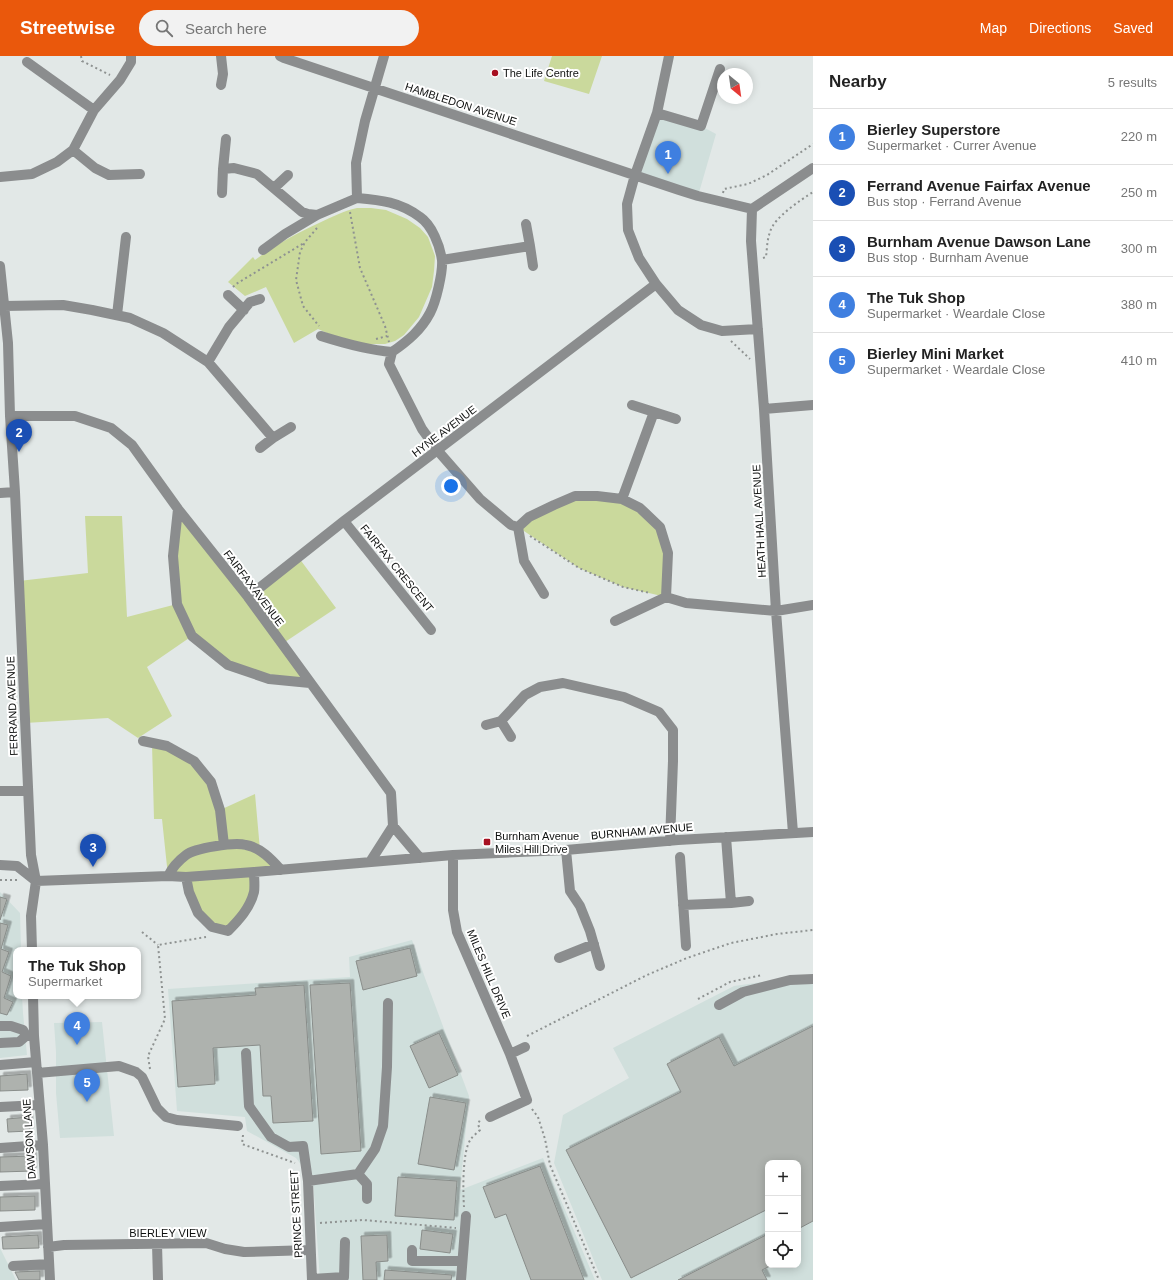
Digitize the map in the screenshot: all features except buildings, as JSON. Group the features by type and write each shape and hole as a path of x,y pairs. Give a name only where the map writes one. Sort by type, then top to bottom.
{"street":[{"path":"0,177 32,174 57,162 73,150 94,110 120,80 131,62 131,56"},
{"path":"221,56 223,74 222,85"},
{"name":"HAMBLEDON AVENUE","path":"280,56 698,196 752,209"},
{"path":"353,200 356,163 365,121 384,56"},
{"path":"669,56 657,113 635,175 627,204 628,230 639,258 656,284 678,310 702,325 722,332 758,329"},
{"path":"27,62 94,110"},
{"path":"657,113 704,128 717,80"},
{"path":"222,193 226,139"},
{"path":"73,150 95,168 109,175 140,174"},
{"path":"223,169 234,168 257,174 302,212 317,215"},
{"path":"752,209 813,168"},
{"path":"274,188 288,175"},
{"path":"263,250 285,234 317,215 353,200 383,200 404,208 422,218 434,234 442,260 436,295 430,312 421,327 409,340 392,352 389,364 422,428 438,451 480,499 510,525 518,527"},
{"name":"HEATH HALL AVENUE","path":"752,209 752,259 764,409 776,611 793,833"},
{"path":"526,224 533,266"},
{"path":"117,315 126,237"},
{"path":"442,260 530,246"},
{"name":"FERRAND AVENUE","path":"0,266 4,306 4,343 15,492 31,856 36,881"},
{"name":"HYNE AVENUE","path":"248,598 344,521 656,284"},
{"path":"228,295 244,310"},
{"path":"208,362 229,328 250,302 260,299"},
{"path":"4,306 63,305 130,318 163,333 208,362 273,438"},
{"path":"320,331 336,341 392,352"},
{"path":"632,405 676,419"},
{"path":"764,409 813,405"},
{"path":"622,499 654,412"},
{"name":"FAIRFAX AVENUE","path":"10,416 75,416 111,428 132,445 178,509 248,598 391,793 393,826"},
{"path":"260,448 291,427"},
{"path":"0,493 15,492"},
{"path":"518,527 529,517 576,496 597,496 622,499 640,508 660,528 668,553 666,597"},
{"path":"178,509 173,556 177,604 192,636 228,665 269,679 310,683"},
{"name":"FAIRFAX CRESCENT","path":"344,521 431,630"},
{"path":"518,527 524,561 544,594"},
{"path":"615,621 666,597 686,603 776,611 813,605"},
{"path":"486,726 501,721 525,695 540,687 563,683 624,697 659,712 673,730 670,841"},
{"path":"501,721 511,736"},
{"path":"143,741 167,746 194,761 211,782 220,810 224,845"},
{"path":"0,791 28,791"},
{"path":"370,862 393,826 420,858"},
{"name":"BURNHAM AVENUE","path":"36,881 168,876 186,877 454,855 566,850 670,841 813,832"},
{"path":"726,837 731,903"},
{"path":"168,876 172,868 187,854 205,848 224,845 246,844 260,850 281,870"},
{"path":"566,850 570,891 580,906 594,944 600,966"},
{"name":"MILES HILL DRIVE","path":"454,855 453,910 457,932 510,1054 527,1100"},
{"path":"680,857 686,946"},
{"path":"0,865 17,866 36,881 31,916 32,947"},
{"path":"186,877 189,892 198,913 212,927 228,931 248,907 254,890 254,872"},
{"path":"683,905 748,901"},
{"path":"559,958 594,944"},
{"path":"719,1004 743,992 790,980 813,979"},
{"name":"DAWSON LANE","path":"33,999 30,1036 36,1062 43,1145 50,1280"},
{"path":"308,1181 358,1174 375,1149 383,1126 387,1067 388,1003"},
{"path":"0,1026 11,1026 24,1030 30,1036 19,1042 0,1043"},
{"path":"510,1054 523,1043"},
{"name":"PRINCE STREET","path":"246,1053 249,1106 271,1137 289,1147 303,1146 308,1181 312,1280"},
{"path":"0,1065 36,1062"},
{"path":"37,1073 118,1066 136,1072 142,1077 157,1108 166,1117 177,1120 238,1126"},
{"path":"490,1117 527,1100"},
{"path":"0,1107 39,1105"},
{"path":"0,1148 43,1145"},
{"path":"358,1174 367,1184 367,1199"},
{"path":"0,1186 44,1184"},
{"path":"461,1280 466,1216"},
{"path":"0,1227 47,1224"},
{"path":"312,1280 344,1277 345,1242"},
{"name":"BIERLEY VIEW","path":"48,1247 64,1245 206,1243 226,1249 244,1252 310,1250"},
{"path":"157,1244 158,1280"},
{"path":"412,1250 412,1261 462,1261"},
{"path":"13,1266 49,1264"}],"path":[{"path":"81,56 82,61 120,80"},
{"path":"721,202 724,189 748,184 767,175 813,144"},
{"path":"752,259 766,257 770,230 780,216 795,203 813,192"},
{"path":"353,200 360,268 385,326 392,352"},
{"path":"317,215 318,226 305,242 300,252 296,280 303,306 320,331"},
{"path":"228,295 236,284 305,242"},
{"path":"727,331 728,339 750,359 760,359"},
{"path":"372,340 387,336"},
{"path":"518,527 579,568 623,587 666,597"},
{"path":"158,945 207,937 212,927"},
{"path":"523,1043 647,975 687,958 731,943 777,934 813,930"},
{"path":"142,932 158,945 166,1019 148,1056 150,1077 146,1086"},
{"path":"527,1100 538,1117 545,1139 550,1165 599,1280"},
{"path":"466,1216 463,1190 467,1147 471,1138 480,1130 478,1124 479,1120 490,1117"},
{"path":"238,1126 244,1129 242,1144 306,1167"},
{"path":"309,1223 364,1220 465,1229"}],"shaded area":[{"path":"657,113 701,126 716,134 698,196 635,175"},
{"path":"0,892 20,913 21,947 13,947 13,999 22,999 27,1055 0,1058"},
{"path":"412,940 469,1096 460,1190 543,1158 595,1280 320,1280 313,1180 296,1158 247,1131 245,1117 177,1111 168,989 350,977 349,957"},
{"path":"813,975 813,1280 602,1280 554,1163 563,1115 629,1078 613,1048 734,986"},
{"path":"102,1022 114,1136 60,1138 56,1093 54,1023"},
{"path":"0,1248 16,1280 0,1280"}],"green space":[{"path":"552,56 602,56 589,94 544,81"},
{"path":"357,208 386,210 407,219 420,228 428,237 435,256 434,271 432,287 419,317 404,335 395,341 385,344 360,344 336,337 318,329 294,343 266,287 245,296 228,282 253,257 255,260 278,244 303,231 338,214"},
{"path":"575,496 622,499 660,527 668,553 666,597 623,587 579,568 518,527"},
{"path":"178,509 248,597 299,558 336,608 282,644 310,683 228,665 192,636 147,667 172,716 138,738 108,718 25,723 19,581 88,573 85,516 122,516 127,617 177,604"},
{"path":"152,744 194,761 211,782 220,810 255,794 260,850 281,870 254,873 254,891 228,931 198,913 186,877 168,876 162,819 154,819"}],"place":[{"name":"The Life Centre","path":"495,73"},
{"name":"Bierley Superstore","path":"668,174"},
{"name":"Ferrand Avenue Fairfax Avenue","path":"19,452"},
{"name":"Burnham Avenue Miles Hill Drive","path":"487,842"},
{"name":"Burnham Avenue Dawson Lane","path":"93,867"},
{"name":"The Tuk Shop","path":"77,1045"},
{"name":"Bierley Mini Market","path":"87,1102"}]}
